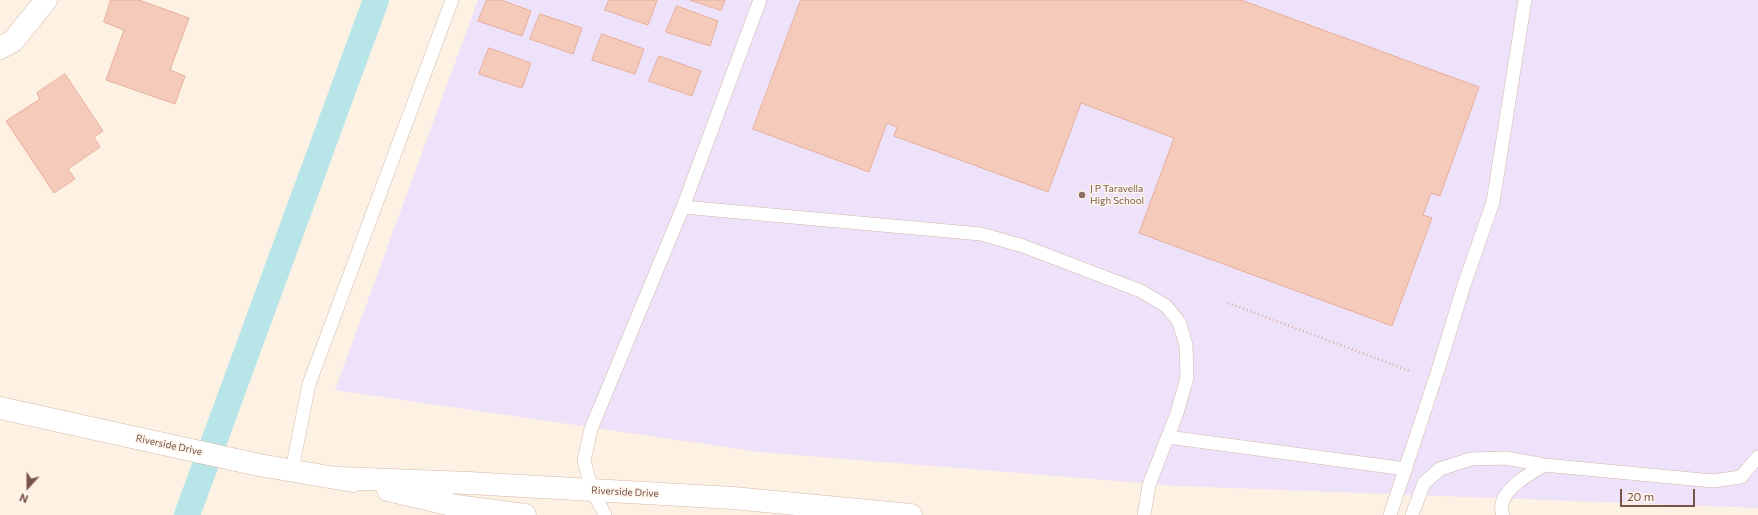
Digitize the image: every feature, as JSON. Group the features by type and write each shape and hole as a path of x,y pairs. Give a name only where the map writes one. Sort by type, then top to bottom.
{"street":[{"path":"0,48 13,41 46,0"},
{"name":"Riverside Drive","path":"0,408 259,465 339,478 456,506 525,515"},
{"name":"Riverside Drive","path":"339,478 469,483 733,498 911,515"}],"lane":[{"path":"292,470 309,384 452,0"},
{"path":"605,515 592,490 584,460 591,429 683,207 760,0"},
{"path":"1390,515 1440,368 1464,285 1493,202 1526,0"},
{"path":"683,207 981,234 1023,246 1141,291 1166,306 1179,322 1186,345 1186,378 1177,413 1150,485 1144,515"},
{"path":"1168,437 1406,470"},
{"path":"1412,515 1424,482 1440,469 1471,459 1506,458 1544,465 1713,481 1741,476 1758,457"},
{"path":"1503,515 1502,504 1508,492 1515,483 1544,465"}],"path":[{"path":"1228,303 1410,371"}],"shaded area":[{"name":"J P Taravella High School","path":"478,0 1758,0 1758,508 1180,486 760,452 335,390"}],"building":[{"path":"111,0 139,0 189,18 170,70 185,76 175,104 106,80 124,30 104,22"},
{"path":"487,0 501,0 531,11 522,36 478,21"},
{"path":"609,0 657,0 648,25 605,10"},
{"path":"690,0 725,0 721,10"},
{"path":"801,0 1241,0 1479,87 1440,196 1431,193 1423,215 1432,218 1392,326 1139,233 1174,138 1081,103 1048,192 894,136 897,127 887,123 869,172 753,129"},
{"path":"677,6 718,21 710,46 666,32"},
{"path":"540,14 582,28 573,54 530,39"},
{"path":"602,34 644,49 635,74 592,60"},
{"path":"489,48 531,63 522,88 479,74"},
{"path":"659,56 701,71 692,96 649,81"},
{"path":"65,74 103,131 94,137 100,147 68,169 75,179 54,193 6,121 40,99 37,93"}],"waterway":[{"path":"187,515 376,0"}],"place":[{"name":"J P Taravella High School","path":"1082,195"}]}
